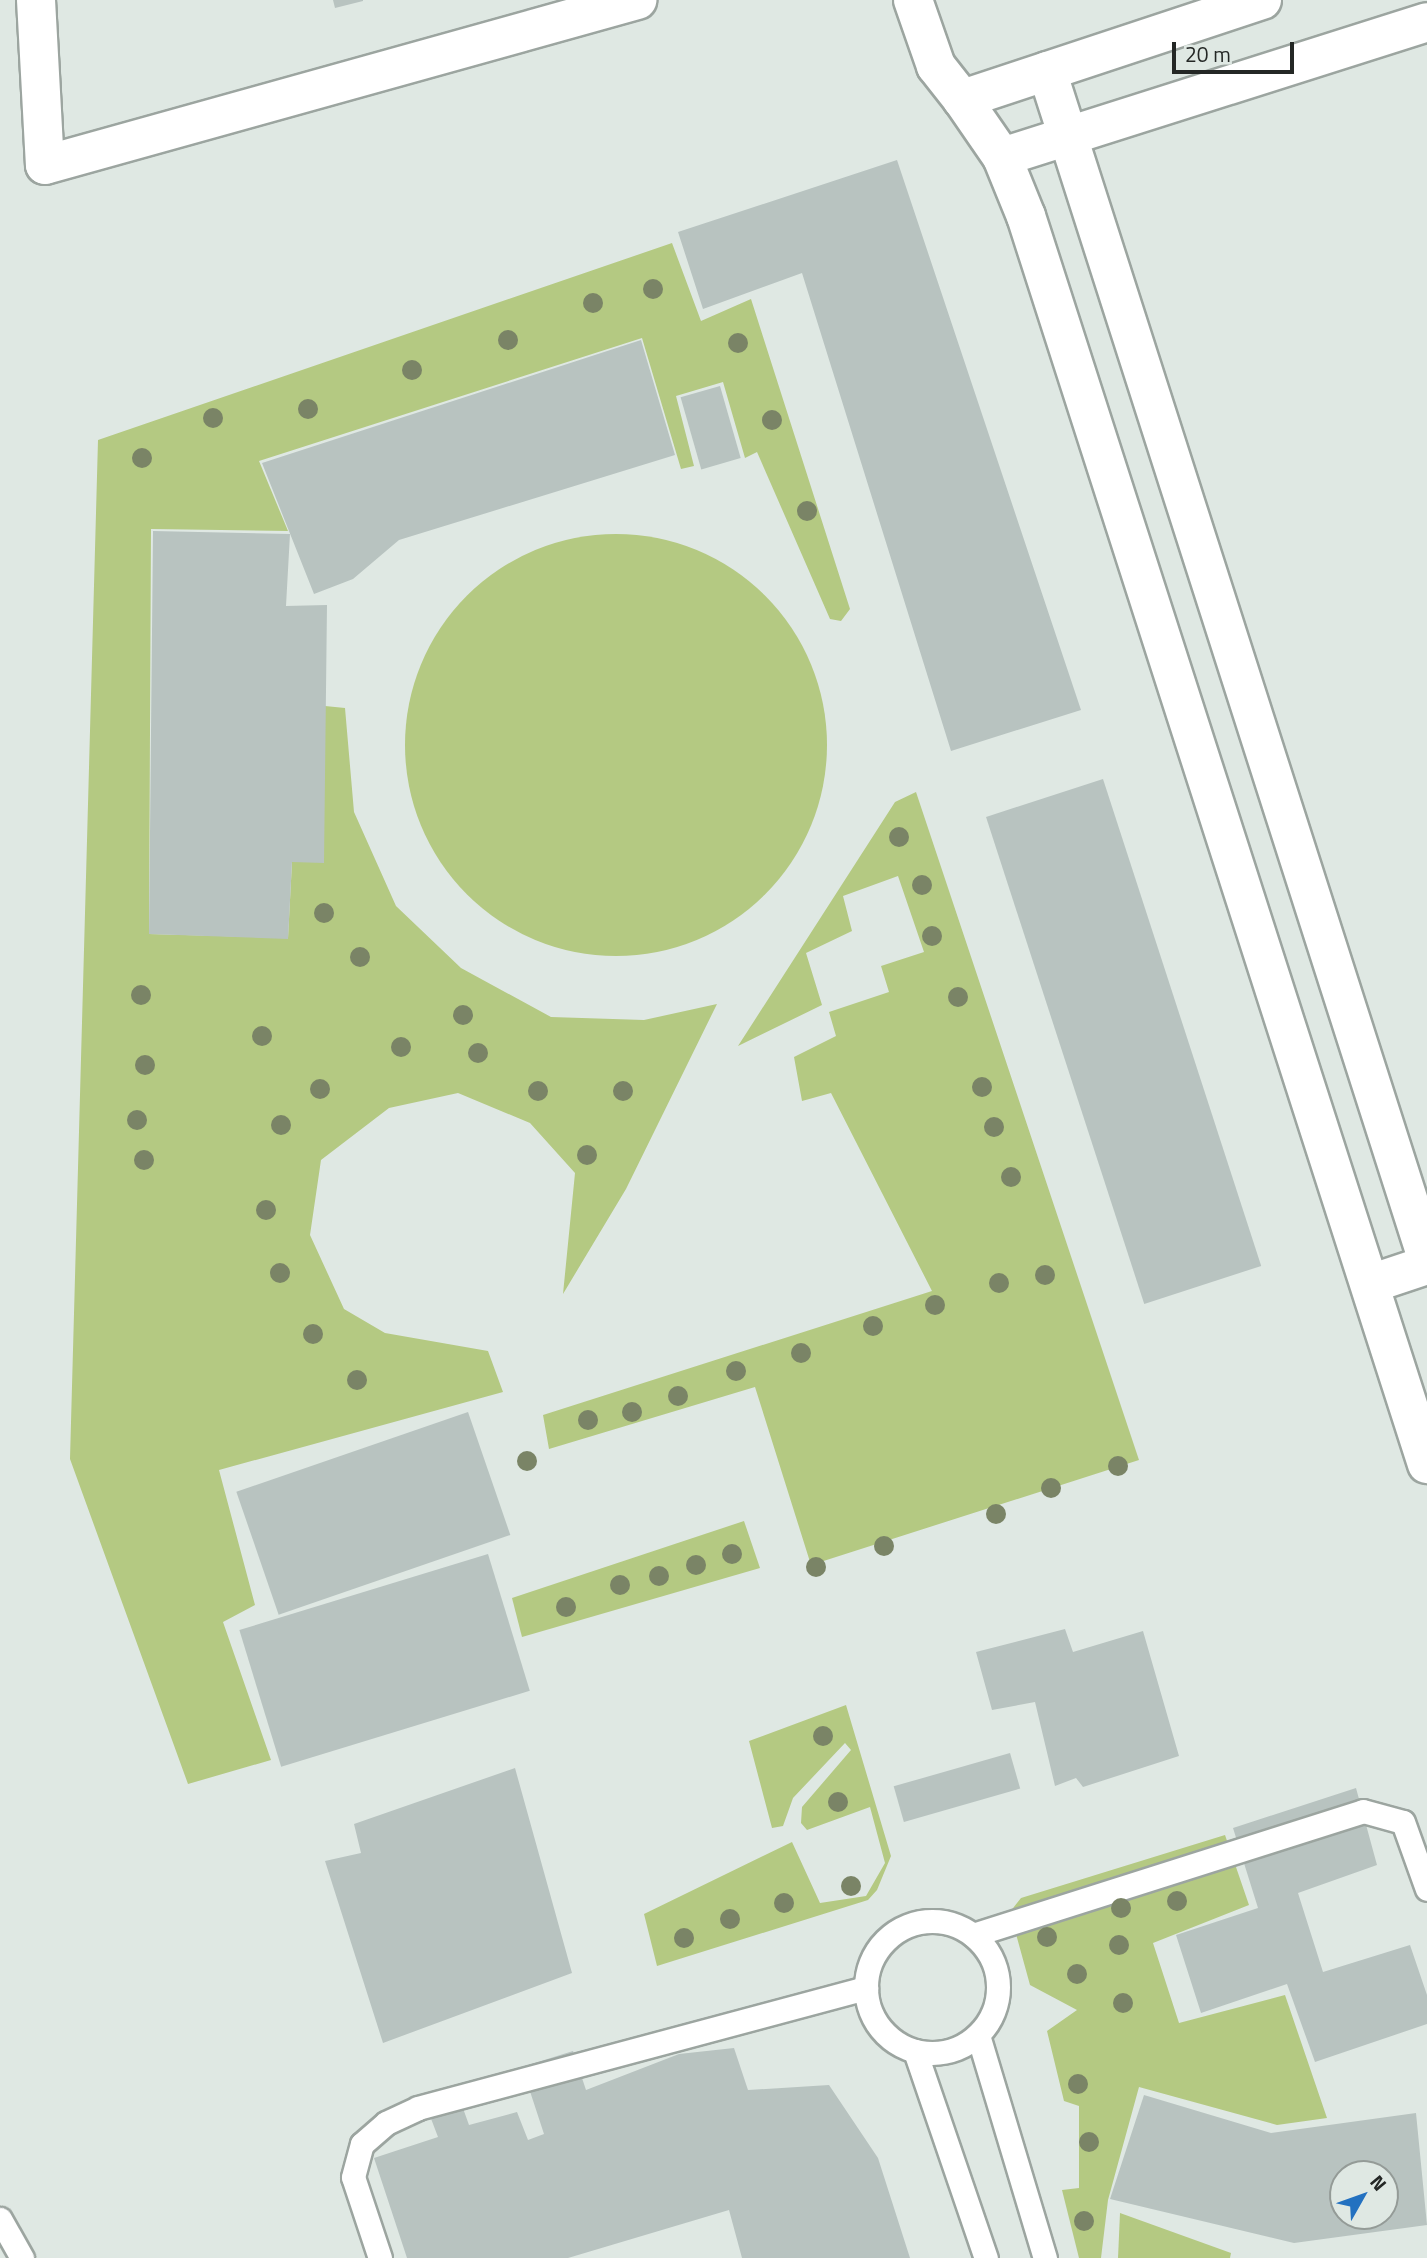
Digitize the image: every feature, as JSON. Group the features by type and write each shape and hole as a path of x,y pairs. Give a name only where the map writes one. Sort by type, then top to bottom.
{"street":[{"path":"36,0 45,165 637,0"},
{"path":"913,0 936,66 1002,157 1026,216 1427,1464"},
{"path":"962,99 1262,0"},
{"path":"1002,157 1427,22"},
{"path":"1047,71 1427,1258"},
{"path":"1370,1284 1427,1265"}],"lane":[{"path":"973,1935 1363,1811 1403,1822 1427,1889"},
{"path":"939,1921 973,1935 997,1973 992,2017 978,2035 937,2054 915,2051 878,2025 866,1988 876,1951 903,1927 939,1921"},
{"path":"380,2258 353,2177 362,2144 386,2123 418,2108 866,1988"},
{"path":"978,2035 1045,2258"},
{"path":"915,2051 986,2258"},
{"path":"0,2219 22,2258"}],"green space":[{"path":"672,243 701,321 751,299 850,609 841,621 830,619 757,452 745,458 723,382 676,396 694,466 681,469 642,338 259,461 288,531 151,529 149,934 288,938 292,862 325,706 345,708 354,812 396,906 461,968 551,1017 644,1020 717,1004 626,1189 563,1294 575,1173 530,1123 458,1093 389,1108 321,1160 310,1235 344,1309 385,1333 488,1351 503,1392 219,1470 255,1605 223,1622 271,1760 188,1784 70,1459 98,440"},
{"path":"616,534 657,538 697,550 733,569 765,596 792,628 811,664 823,704 827,745 823,786 811,826 792,862 765,894 733,921 697,940 657,952 616,956 575,952 535,940 499,921 467,894 440,862 421,826 409,786 405,745 409,704 421,664 440,628 467,596 499,569 535,550 575,538"},
{"path":"916,792 1139,1460 811,1565 755,1387 549,1449 543,1415 932,1291 831,1093 802,1101 794,1057 836,1036 829,1012 889,992 881,966 924,952 898,876 843,896 852,931 806,953 822,1005 738,1046 895,802"},
{"path":"744,1521 760,1568 522,1637 512,1598"},
{"path":"846,1705 891,1856 877,1890 868,1900 657,1966 644,1914 792,1842 820,1903 866,1896 885,1863 870,1807 807,1830 801,1823 802,1807 851,1750 845,1743 793,1798 783,1826 772,1828 749,1741"},
{"path":"1225,1835 1249,1905 1153,1943 1179,2023 1285,1995 1327,2118 1277,2125 1139,2087 1108,2200 1101,2258 1079,2258 1062,2190 1079,2188 1079,2106 1064,2101 1047,2031 1077,2010 1030,1985 1010,1912 1021,1898"},
{"path":"1120,2213 1231,2253 1230,2258 1118,2258"}],"building":[{"path":"333,0 363,0 363,1 335,8"},
{"path":"897,160 1081,710 951,751 802,273 703,309 678,232"},
{"path":"641,340 675,455 399,540 353,579 314,594 262,463"},
{"path":"720,386 741,458 701,469 681,397"},
{"path":"153,531 290,534 286,606 327,605 324,863 292,862 288,939 149,934"},
{"path":"1103,779 1261,1266 1144,1304 986,817"},
{"path":"468,1412 510,1535 279,1615 236,1492"},
{"path":"488,1554 530,1691 281,1767 239,1630"},
{"path":"1065,1629 1073,1652 1143,1631 1179,1756 1083,1787 1076,1778 1055,1786 1035,1702 992,1710 976,1652"},
{"path":"1010,1753 1020,1789 904,1822 894,1786"},
{"path":"515,1768 572,1973 383,2043 325,1861 361,1853 354,1824"},
{"path":"1356,1788 1377,1865 1298,1893 1323,1972 1410,1945 1427,1995 1427,2024 1315,2062 1287,1984 1201,2013 1176,1935 1258,1908 1233,1828"},
{"path":"734,2048 748,2090 829,2085 878,2158 910,2258 742,2258 729,2210 568,2258 407,2258 374,2158 438,2137 422,2095 455,2086 469,2125 517,2112 528,2140 544,2134 522,2067 573,2051 586,2090 679,2054"},
{"path":"1144,2095 1271,2133 1416,2113 1427,2225 1399,2229 1399,2160 1329,2160 1329,2230 1390,2230 1294,2243 1110,2199"}]}
